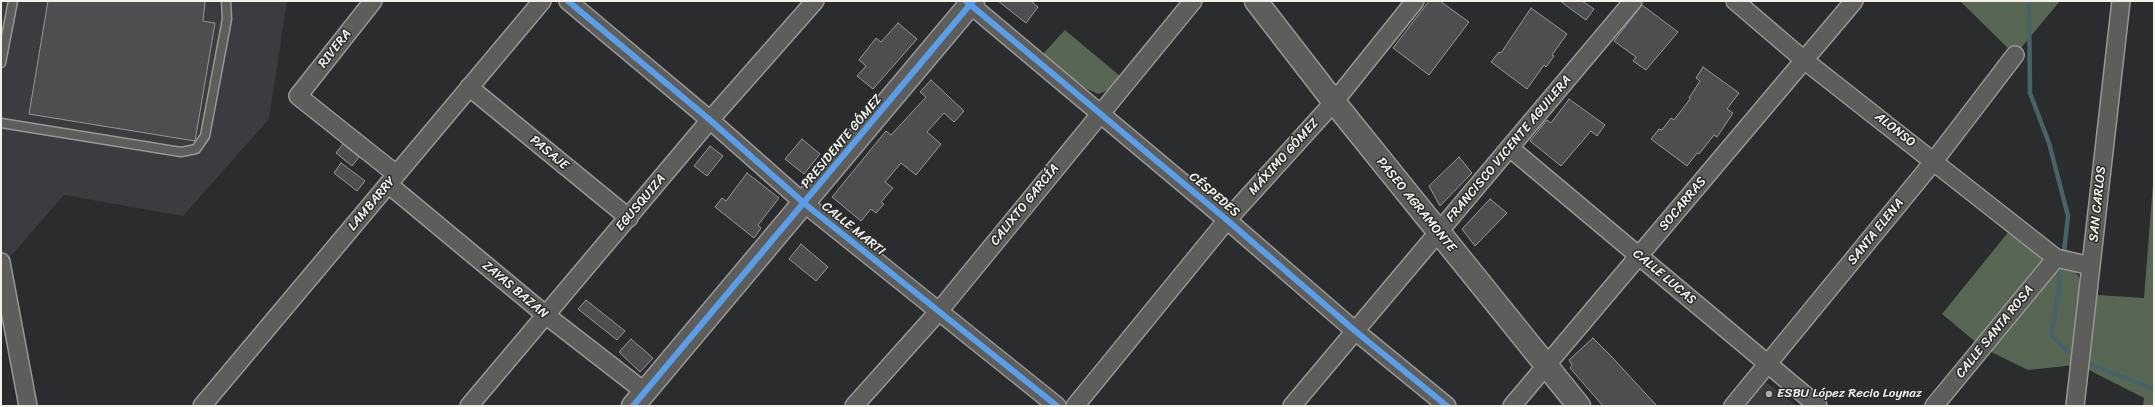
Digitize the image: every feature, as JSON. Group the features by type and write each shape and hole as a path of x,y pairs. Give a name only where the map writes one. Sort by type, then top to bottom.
{"street":[{"name":"RIVERA","path":"298,96 373,1"},
{"name":"LAMBARRY","path":"202,406 542,1"},
{"name":"CALLE MARTI","path":"568,1 710,120 804,204 1057,406"},
{"name":"EGUSQUIZA","path":"469,406 547,316 710,120 815,1"},
{"name":"CALIXTO GARCÍA","path":"854,406 939,311 1193,1"},
{"name":"PASEO AGRAMONTE","path":"1256,1 1438,233 1579,406"},
{"name":"MÁXIMO GÓMEZ","path":"1075,406 1227,220 1334,102 1415,1"},
{"name":"FRANCISCO VICENTE AGUILERA","path":"1292,406 1354,330 1438,233 1633,1"},
{"name":"ALONSO","path":"1735,1 1804,60 2056,258"},
{"name":"SOCARRAS","path":"1512,406 1640,257 1854,1"},
{"name":"SAN CARLOS","path":"2075,406 2121,1"},
{"name":"CÉSPEDES","path":"970,2 1354,330 1447,406"},
{"name":"PRESIDENTE GÓMEZ","path":"639,399 804,204 970,2"},
{"name":"SANTA ELENA","path":"1733,406 1934,161 2014,55"},
{"name":"PASAJE","path":"469,87 629,218"},
{"name":"ZAYAS BAZAN","path":"298,96 639,399"},
{"name":"CALLE LUCAS","path":"1510,148 1818,406"},
{"path":"2056,258 2092,266"},
{"name":"CALLE SANTA ROSA","path":"1934,406 2056,258"},
{"path":"1,262 28,406"}],"lane":[{"path":"1,63 13,1"},
{"path":"1,122 181,152 196,149 205,136 227,19 226,1"}],"shaded area":[{"path":"1,1 287,1 269,119 183,216 64,195 3,265 1,262"},
{"name":"ESBU López Recio Loynaz","path":"1766,382 1797,406 1746,406"}],"green space":[{"path":"1960,1 2060,1 2015,55"},
{"path":"1065,30 1120,76 1109,90 1098,94 1085,88 1043,54"},
{"path":"2154,171 2154,406 2143,406 2144,398 2089,370 2083,297 2075,365 2028,370 1983,348 1942,314 2014,225 2078,275 2083,294 2144,298"}],"building":[{"path":"48,1 205,1 203,21 215,23 195,141 29,114"},
{"path":"998,1 1031,1 1038,7 1026,23"},
{"path":"1429,1 1440,1 1469,22 1429,75 1393,48"},
{"path":"1560,1 1582,1 1594,9 1586,20"},
{"path":"1642,5 1678,32 1646,70 1633,61 1636,57 1614,41"},
{"path":"1531,8 1567,34 1552,55 1554,56 1546,67 1544,65 1527,89 1491,62 1499,52 1501,53"},
{"path":"898,23 917,39 873,89 857,76 866,66 859,60 876,38 881,42"},
{"path":"1703,67 1739,93 1727,109 1733,113 1717,137 1714,135 1687,166 1651,139 1659,129 1662,130 1671,118 1674,120 1690,99 1689,98 1700,81 1696,78"},
{"path":"931,80 964,111 954,122 944,113 927,132 941,144 916,175 901,163 885,182 893,188 881,202 884,204 876,213 871,209 861,221 832,197 886,131 891,135 926,97 920,92"},
{"path":"1569,99 1605,125 1597,136 1591,131 1561,166 1530,141 1547,120 1551,123"},
{"path":"802,139 820,154 804,174 785,159"},
{"path":"343,144 359,157 352,166 336,153"},
{"path":"710,146 723,156 707,176 694,166"},
{"path":"1459,157 1472,173 1440,206 1429,186"},
{"path":"341,163 365,181 357,191 334,173"},
{"path":"747,173 779,198 758,225 761,228 754,238 715,207 722,198 726,201"},
{"path":"1490,199 1507,213 1475,246 1462,229"},
{"path":"801,244 828,267 816,281 789,259"},
{"path":"586,300 625,331 617,340 578,309"},
{"path":"1593,338 1657,406 1603,406 1570,368 1572,365 1569,360"},
{"path":"631,339 653,358 640,372 619,352"}],"waterway":[{"path":"2029,1 2030,93 2049,143 2068,216 2064,252"},
{"path":"2060,262 2059,291 2051,334 2067,351"},
{"path":"2089,364 2154,389"}],"cycle path":[{"path":"568,1 710,120 805,204 1057,406"},
{"path":"966,1 1227,220 1354,330 1447,406"},
{"path":"633,406 973,1"}],"place":[{"name":"ESBU López Recio Loynaz","path":"1769,394"}]}
